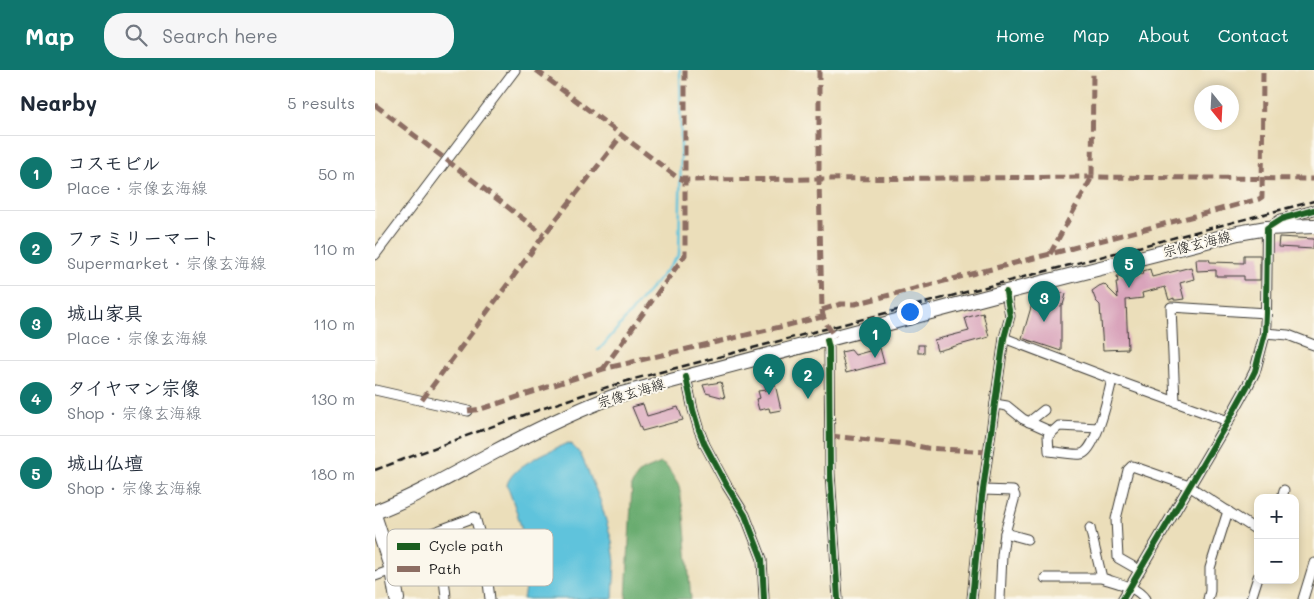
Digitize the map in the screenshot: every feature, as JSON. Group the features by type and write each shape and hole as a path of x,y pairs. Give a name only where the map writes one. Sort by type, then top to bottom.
{"main road":[{"name":"宗像玄海線","path":"375,512 414,496 521,438 589,406 618,395 1006,292 1239,233 1267,228 1314,226"},
{"path":"375,518 387,553"},
{"path":"395,586 397,599"}],"street":[{"path":"375,255 515,70"},
{"path":"1123,599 1228,421 1255,371 1265,333 1267,228 1281,218 1314,210"},
{"path":"972,599 983,490 1005,338 1010,316 1006,292"},
{"path":"1175,402 1171,307 1266,313"},
{"path":"1265,333 1288,335 1314,345"},
{"path":"1005,338 1228,421"},
{"path":"827,340 829,348 830,473 838,599"},
{"path":"687,377 693,410 705,445 745,516 762,558 764,599"},
{"path":"1099,428 1059,426 1048,436 1049,451 1082,454 1087,451 1099,428 1102,421 1112,379"},
{"path":"375,390 468,411"},
{"path":"995,404 1007,406 1023,420 1052,432"},
{"path":"1029,422 1044,410"},
{"path":"1139,570 1118,558 1115,519 1128,470 1132,466 1189,486 1254,528"},
{"path":"983,490 1013,491 1015,496 1005,533 1000,599"},
{"path":"1208,599 1210,568 1228,511"},
{"path":"443,529 475,517 479,529"},
{"path":"1090,528 1102,578"},
{"path":"1005,533 1027,539"},
{"path":"1303,599 1311,582 1314,563"},
{"path":"375,576 387,572"},
{"path":"1045,578 1102,578 1129,588 1145,599"},
{"path":"1251,599 1256,584"},
{"path":"445,586 446,599"},
{"path":"489,586 490,599"}],"green space":[{"path":"661,463 667,467 679,486 684,516 691,599 626,599 632,484 640,472"}],"water":[{"path":"568,443 580,453 600,500 612,541 615,562 613,599 523,599 525,586 553,586 553,529 521,529 507,485 516,471 542,454"}],"building":[{"path":"1279,237 1314,239 1313,249 1278,247"},
{"path":"1244,255 1260,255 1260,280 1244,280 1244,276 1216,276 1216,270 1197,271 1196,259 1209,259 1210,262 1244,263"},
{"path":"1191,267 1194,279 1180,283 1184,299 1174,300 1174,298 1169,300 1165,287 1142,293 1143,298 1126,300 1128,349 1103,350 1100,305 1092,291 1104,284 1118,298 1117,276 1144,274 1143,271 1150,269 1152,277"},
{"path":"1056,291 1066,294 1063,305 1061,305 1061,351 1022,338 1034,297"},
{"path":"983,313 989,337 937,351 934,340 969,331 965,318"},
{"path":"918,345 924,345 924,353 918,353"},
{"path":"880,348 884,363 846,373 841,352 851,350 855,355"},
{"path":"772,371 781,410 770,412 769,408 759,410 756,399 760,398 758,391 766,390 762,373"},
{"path":"721,382 725,398 706,393 703,385"},
{"path":"643,404 647,416 678,407 683,420 642,431 632,407"}],"waterway":[{"path":"598,350 679,255 680,70"}],"railway":[{"path":"375,470 536,411 634,379 1314,201"}],"marked path":[{"path":"536,70 678,178 685,180 1092,177 1314,179"},
{"path":"603,369 685,255 685,70"},
{"path":"819,70 822,310 825,321 835,337"},
{"path":"1050,254 1092,177 1093,70"},
{"path":"822,310 841,304 855,304 1259,199 1262,197 1263,70"},
{"path":"375,105 544,235"},
{"path":"422,400 544,235 622,135"},
{"path":"468,411 481,409 603,369 822,317"},
{"path":"830,436 907,444 927,448 988,452"}],"cycle path":[{"path":"1123,599 1228,421 1255,371 1265,333 1267,228 1281,219 1314,210"},
{"path":"972,599 982,497 1004,338 1010,316 1006,292"},
{"path":"827,340 829,348 830,473 838,599"},
{"path":"686,377 693,410 705,445 745,515 762,559 764,599"}],"place":[{"name":"城山仏壇","path":"1129,288"},
{"name":"城山家具","path":"1044,322"},
{"name":"コスモビル","path":"875,358"},
{"name":"タイヤマン宗像","path":"769,395"},
{"name":"ファミリーマート","path":"808,399"}]}
